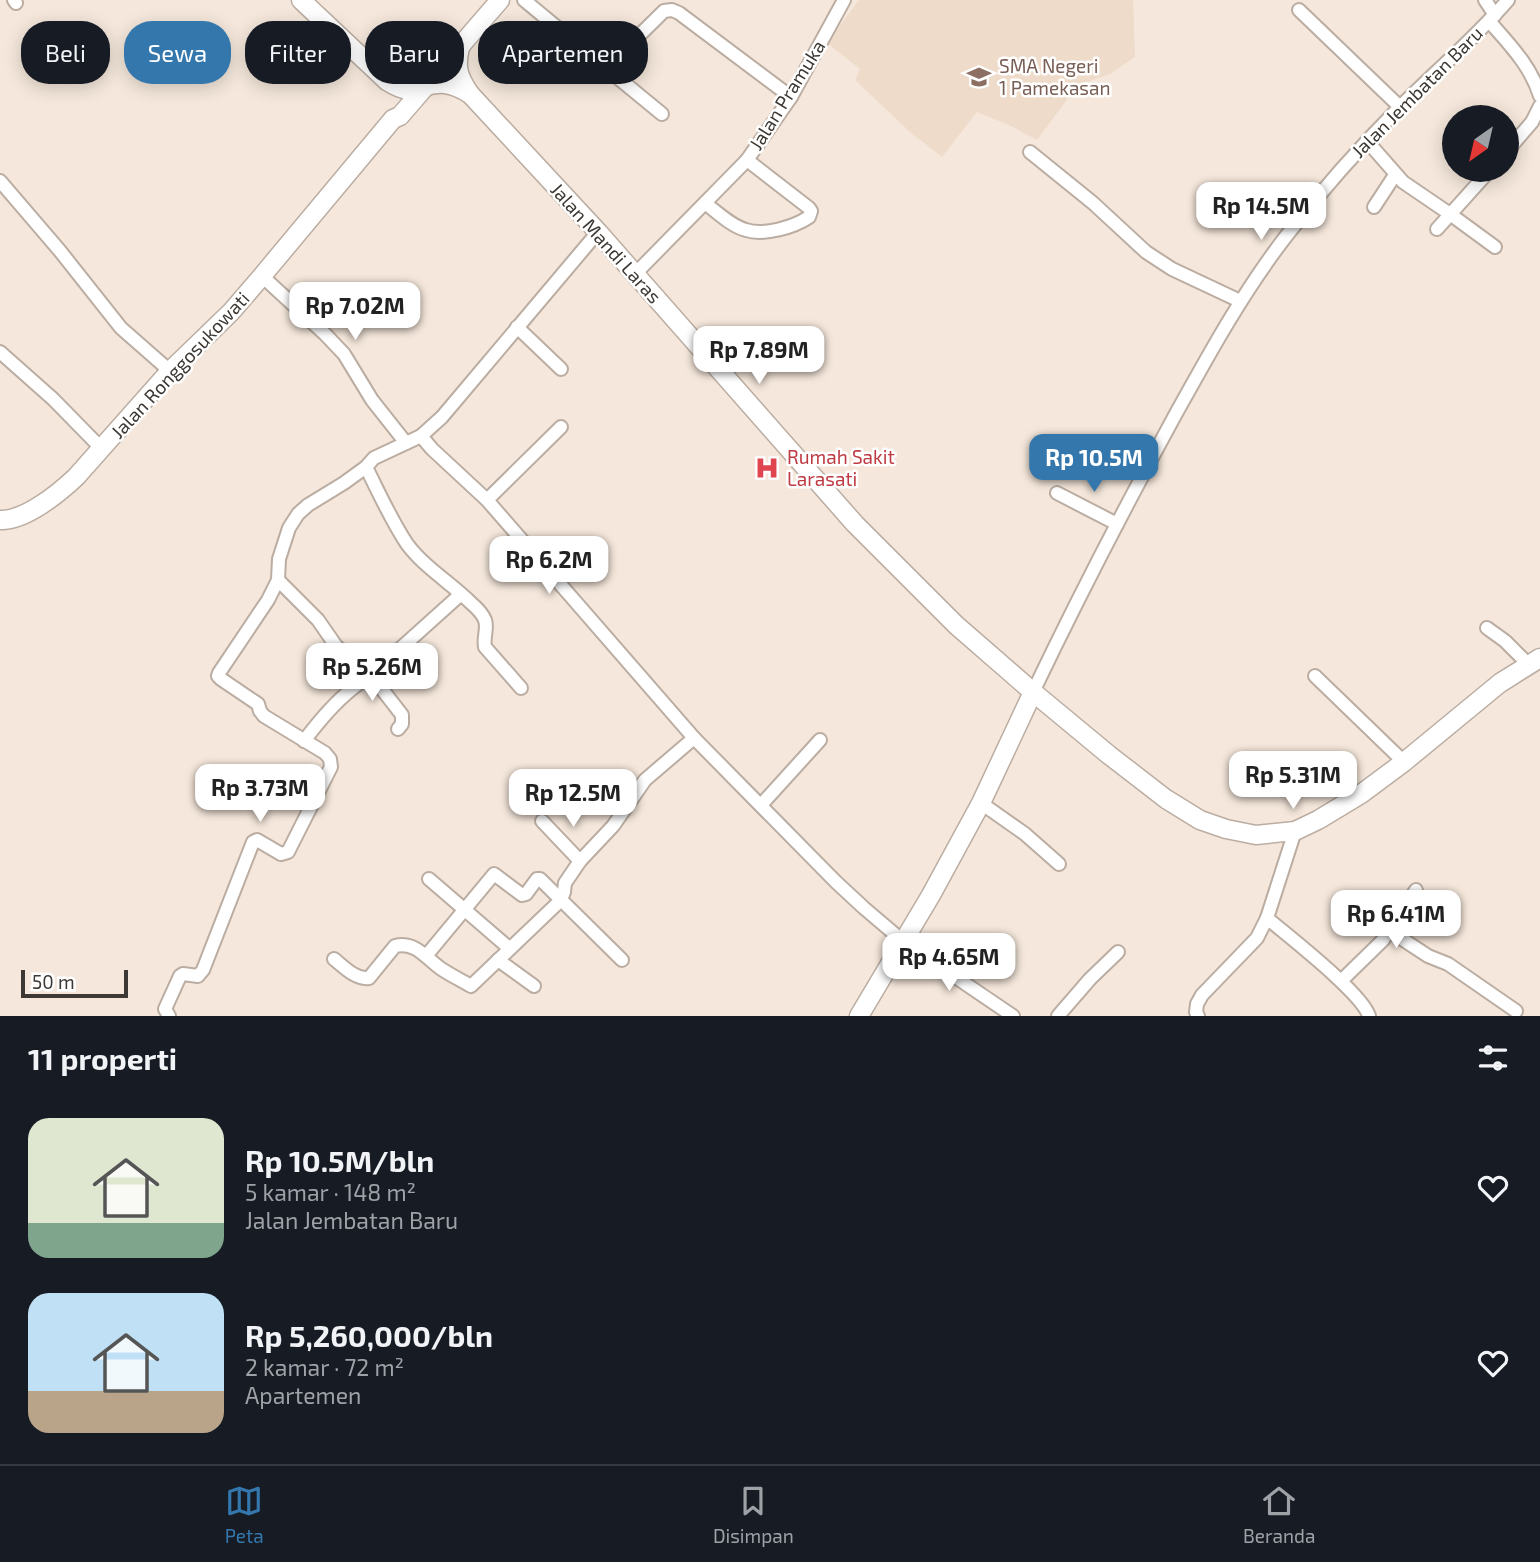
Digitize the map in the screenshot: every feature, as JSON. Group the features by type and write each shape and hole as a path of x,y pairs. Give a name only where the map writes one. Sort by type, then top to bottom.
{"main road":[{"path":"301,0 365,60"},
{"name":"Jalan Ronggosukowati","path":"464,41 500,0"},
{"path":"388,84 397,101 394,119"},
{"path":"393,84 415,91 436,84 447,84 470,94"},
{"name":"Jalan Ronggosukowati","path":"0,520 21,516 65,487 170,372 231,312 394,119 400,116 427,84"},
{"path":"463,84 470,94"},
{"name":"Jalan Mandi Laras","path":"470,94 598,232 876,547 956,625 1109,755 1166,799 1200,820 1256,835 1295,831"},
{"path":"1295,831 1361,794 1500,683 1534,662"},
{"path":"859,1016 904,942 981,803 1033,692"}],"street":[{"name":"Jalan Pramuka","path":"635,274 747,160 791,97 844,0"},
{"path":"1485,0 1492,18 1533,78 1540,96"},
{"name":"Jalan Jembatan Baru","path":"1033,692 1073,607 1183,401 1240,301 1261,270 1346,163 1508,0"},
{"path":"526,1 550,21"},
{"path":"1299,10 1399,107"},
{"path":"648,27 664,11 679,13 791,97"},
{"path":"625,84 662,114"},
{"path":"1519,137 1532,122 1540,106"},
{"path":"1367,141 1403,182 1495,247"},
{"path":"1033,154 1093,203 1146,253 1172,269 1240,301"},
{"path":"705,203 746,230 761,232 784,228 809,217 811,211 808,208 747,160"},
{"path":"1374,206 1395,175"},
{"path":"0,181 121,328 170,372"},
{"path":"1437,229 1479,182"},
{"path":"169,1016 165,1009 180,976 198,976 203,970 253,842 261,841 281,854 288,852 331,767 325,753 264,716 258,704 218,676 268,600 278,580 279,559 289,528 307,505 344,483 374,458 421,436 442,417 598,232"},
{"path":"262,276 344,354 373,400 406,443"},
{"path":"517,327 561,369"},
{"path":"0,352 53,399 102,449"},
{"path":"487,500 561,427"},
{"path":"421,436 487,500 694,738 863,908 904,942 1013,1016"},
{"path":"366,467 408,544 481,613 486,627 483,639 485,647 521,688"},
{"path":"1057,493 1117,524"},
{"path":"278,580 318,620 336,646 371,675 402,715 402,724 398,729"},
{"path":"304,741 327,712 353,688 382,667 461,594"},
{"path":"1487,628 1534,662"},
{"path":"1314,676 1404,762"},
{"path":"334,959 362,979 369,978 395,946 409,946 471,986 561,900 565,883 580,861 613,826 645,780 694,738"},
{"path":"761,805 820,740"},
{"path":"981,803 1025,834 1059,864"},
{"path":"542,821 580,861"},
{"path":"1198,1016 1197,1004 1202,995 1257,938 1267,918 1295,831"},
{"path":"426,956 494,874 522,895 540,879 622,960"},
{"path":"429,879 466,908 509,948"},
{"path":"1341,981 1390,931 1416,890"},
{"path":"1267,918 1341,981 1367,1009 1369,1016"},
{"path":"1390,931 1448,964 1516,1011"},
{"path":"1058,1016 1118,952"},
{"path":"498,960 534,986"}],"shaded area":[{"name":"SMA Negeri 1 Pamekasan","path":"859,0 1133,0 1135,57 1110,74 1078,85 1037,140 977,112 942,157 910,132 855,80 860,69 827,43"}],"place":[{"name":"SMA Negeri 1 Pamekasan","path":"979,77"},
{"name":"Rumah Sakit Larasati","path":"767,468"}]}
